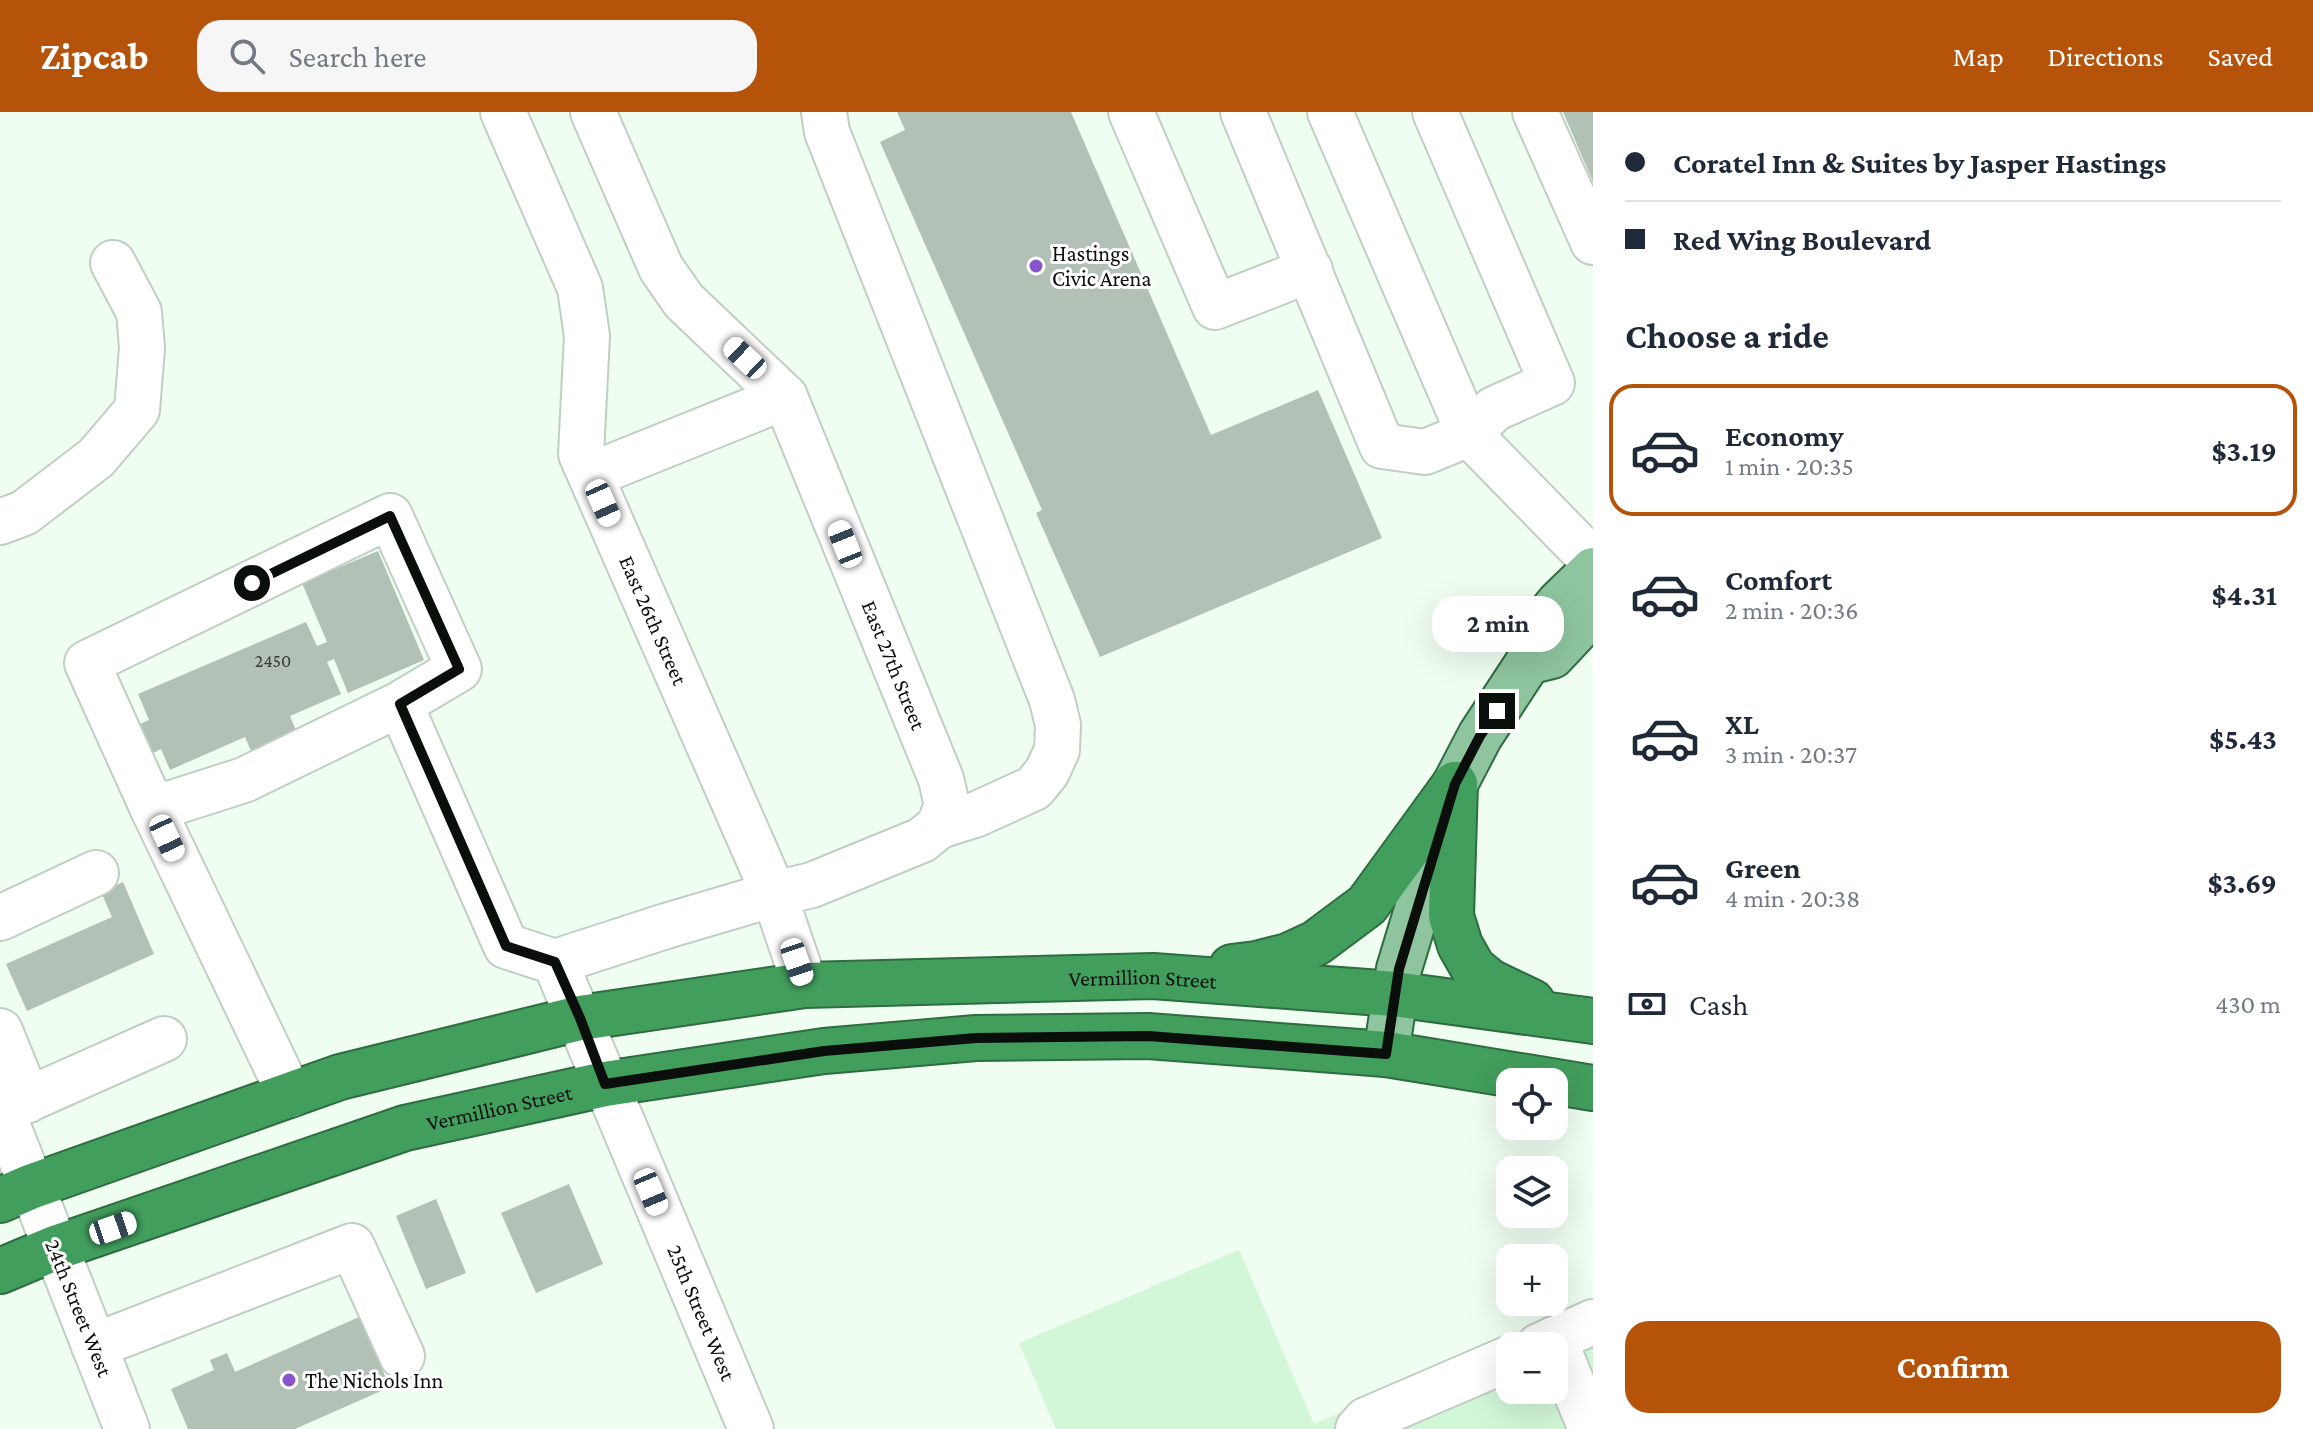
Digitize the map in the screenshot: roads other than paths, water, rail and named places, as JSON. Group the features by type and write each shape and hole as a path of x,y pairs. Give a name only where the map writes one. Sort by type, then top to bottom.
{"highway":[{"path":"1153,976 1256,964 1288,956 1316,943 1367,905 1455,784"},
{"path":"1455,784 1451,916 1460,945 1473,968 1490,982 1520,998 1585,1020"},
{"name":"Vermillion Street","path":"15,1193 340,1077 580,1018 805,985 1153,976 1394,994 1585,1020"},
{"name":"Vermillion Street","path":"0,1271 55,1248 405,1128 605,1084 824,1051 976,1038 1148,1036 1386,1054 1593,1088"}],"main road":[{"path":"1386,1054 1399,969 1455,784 1480,736 1529,661 1534,633 1593,570"},
{"path":"1529,661 1552,656 1593,612"}],"street":[{"name":"East 26th Street","path":"503,112 580,288 587,336 581,454 774,894 805,985"},
{"name":"East 27th Street","path":"593,112 661,268 684,301 785,397 941,779 947,805 939,826"},
{"path":"400,704 506,946 555,962 666,926 812,885 922,840 939,826 977,814 1034,788 1047,772 1057,750 1058,725 1052,700 827,132 824,112"},
{"path":"1131,112 1215,307 1310,270"},
{"path":"1243,112 1382,446 1425,452 1469,434 1494,409 1552,383 1435,112"},
{"path":"1330,112 1469,434 1593,561"},
{"path":"1535,112 1593,242"},
{"path":"0,522 24,513 96,458 137,410 142,348 139,312 113,263"},
{"path":"591,475 785,397"},
{"path":"153,809 244,780 400,704 459,669 390,516 87,663 153,809 290,1095"},
{"path":"0,918 96,873"},
{"name":"25th Street West","path":"555,962 751,1429"},
{"name":"24th Street West","path":"0,1031 10,1108 15,1193 55,1248 127,1429"},
{"path":"10,1108 164,1039"},
{"path":"94,1346 352,1246 402,1356"},
{"path":"1568,1333 1593,1322"},
{"path":"1358,1429 1366,1420 1496,1364"},
{"path":"1568,1385 1591,1429"}],"place":[{"name":"Hastings Civic Arena","path":"1036,266"},
{"name":"The Nichols Inn","path":"289,1380"}]}
